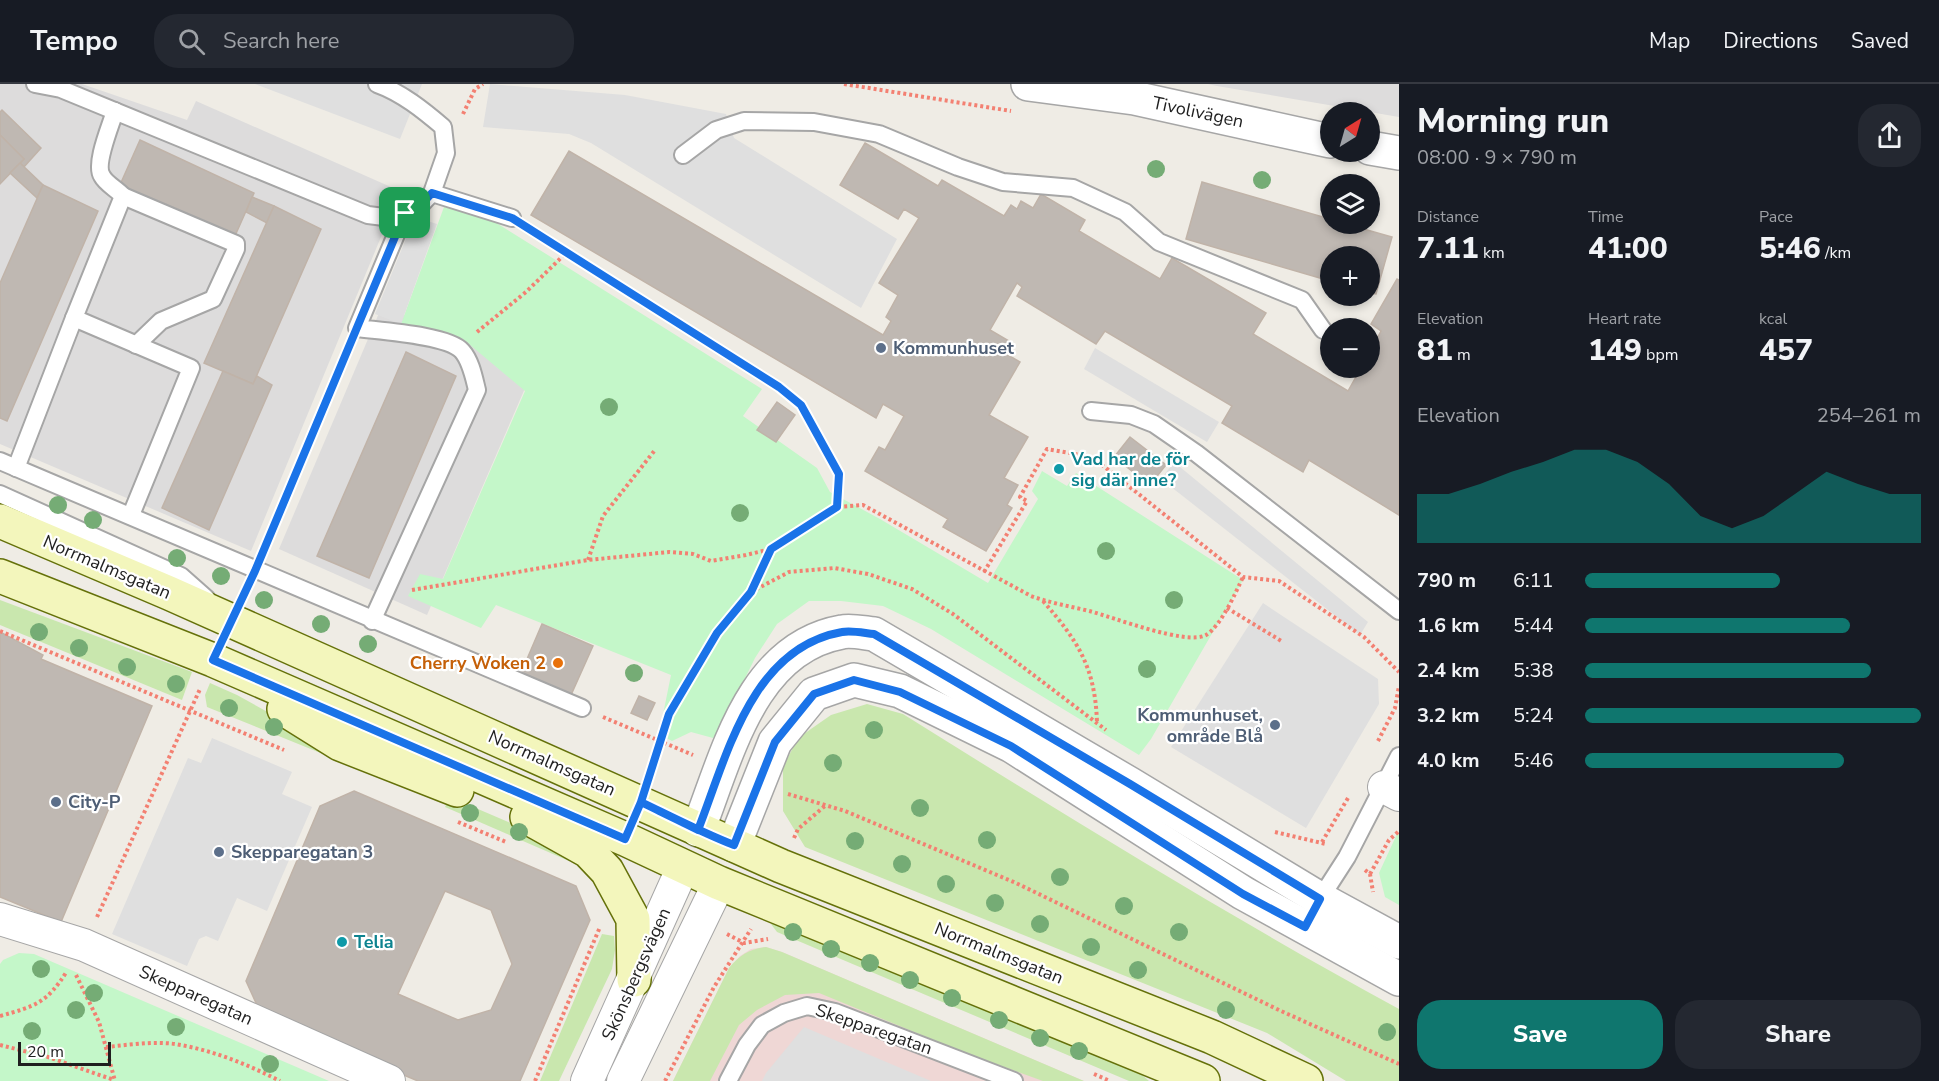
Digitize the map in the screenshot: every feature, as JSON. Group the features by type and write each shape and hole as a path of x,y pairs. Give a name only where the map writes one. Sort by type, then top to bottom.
{"main road":[{"name":"Norrmalmsgatan","path":"0,520 233,621 798,873 1212,1037 1306,1081"},
{"path":"0,576 213,660 625,839 719,883 1196,1079"},
{"path":"213,660 340,744 532,819 588,851 607,872 633,919 634,980"},
{"path":"683,867 698,830"},
{"path":"719,883 734,845"}],"street":[{"name":"Tivolivägen","path":"1028,84 1134,98 1320,139"},
{"path":"1380,150 1399,153"},
{"path":"698,830 751,699 771,672 805,644 843,632 874,634 1130,784 1312,913 1399,979"},
{"path":"734,845 775,742 814,694 854,680 900,692 1011,746 1243,894 1312,913 1399,942"},
{"name":"Skönsbergsvägen","path":"587,1081 683,867"},
{"name":"Skönsbergsvägen","path":"623,1081 719,883"},
{"name":"Skepparegatan","path":"0,919 77,955 389,1081"}],"lane":[{"path":"35,84 61,89 369,215 392,218 416,210 432,193 446,153 443,127 392,89 377,84"},
{"path":"115,111 100,161 100,172 103,178 123,196 236,244 217,295 213,299 161,321 136,345"},
{"path":"683,155 716,130 744,121 814,123 879,134 1003,182 1073,188 1125,212 1159,242 1302,300 1320,326"},
{"path":"432,193 512,218"},
{"path":"123,196 74,318 8,465 131,515 255,571 582,708"},
{"path":"372,621 477,390 471,369 461,350 439,340 357,328 405,213"},
{"path":"74,318 191,368 131,515"},
{"path":"1091,411 1131,415 1154,424 1196,453 1399,611"},
{"path":"0,494 181,576 233,621"},
{"path":"1312,913 1391,791 1399,756"},
{"name":"Skepparegatan","path":"728,1081 747,1045 762,1025 784,1013 807,1006 835,1012 1014,1081"}],"path":[{"path":"472,84 475,89 483,84"},
{"path":"512,218 779,387 801,405 839,474 837,507"},
{"path":"461,350 475,334 526,292 566,253"},
{"path":"255,571 357,328"},
{"path":"984,572 1027,501 1020,497 1047,449 1092,457 1243,576 1279,581 1364,637 1399,672"},
{"path":"588,560 603,516 655,450"},
{"path":"372,621 412,590 588,560 669,552 693,554 711,561 771,549 837,507 863,505 984,572 1042,600 1058,606 1087,610 1159,632 1194,637 1205,636 1215,627 1243,576"},
{"path":"641,802 669,714 717,633 751,592 771,549"},
{"path":"751,592 789,572 834,568 868,574 912,589 953,614 1113,736"},
{"path":"1042,600 1072,637 1085,659 1094,685 1096,723"},
{"path":"1227,608 1283,642"},
{"path":"0,1016 40,1002 54,992 77,955 213,660"},
{"path":"826,805 1016,883 1281,1011 1399,1064"},
{"path":"1269,830 1288,837 1322,842 1370,874"},
{"path":"1374,894 1370,874 1389,840 1399,831"},
{"path":"535,1081 603,919"},
{"path":"665,1081 714,987 744,942"},
{"path":"77,955 115,1080"},
{"path":"106,1047 142,1043 174,1044 220,1056 254,1068 280,1081"},
{"path":"0,1045 115,1080"}],"shaded area":[{"path":"0,84 82,84 187,120 196,101 400,191 251,551 0,444"},
{"path":"255,84 422,84 400,139"},
{"path":"490,84 625,95 726,114 734,138 897,239 861,308 591,143 569,134 483,127"},
{"path":"1208,84 1399,84 1399,117 1380,114 1380,102 1320,104"},
{"path":"415,217 437,224 401,324 375,314"},
{"path":"382,306 532,372 427,615 279,549"},
{"path":"1095,348 1219,422 1207,442 1084,369"},
{"path":"1174,462 1368,622 1360,635 1161,479"},
{"name":"Kommunhuset, område Blå","path":"1263,603 1378,679 1379,704 1306,828 1171,747"},
{"name":"Skepparegatan 3","path":"212,738 292,772 282,794 312,807 267,911 237,898 218,941 206,936 199,939 187,966 112,934 188,758 201,763"},
{"path":"766,947 1084,1081 673,1081 729,968 740,956 751,949"},
{"path":"804,1027 931,1081 762,1081"}],"green space":[{"path":"444,207 487,217 762,389 743,416 817,468 830,492 988,583 1038,499 1032,491 1042,471 1067,486 1076,473 1243,580 1151,739 1139,755 931,629 883,606 841,601 809,601 777,624 755,658 719,731 713,738 691,732 672,741 659,734 671,675 496,605 481,628 408,596 420,574 443,579 525,391 463,339 401,324"},
{"path":"0,600 192,672 182,700 0,625"},
{"path":"210,683 237,695 327,745 323,754 207,707 205,695"},
{"path":"867,704 903,714 1149,865 1399,1009 1399,1081 1346,1081 1267,1033 805,847 783,811 783,767 798,738 831,715"},
{"path":"450,797 543,837 573,856 569,861 445,807"},
{"path":"1399,834 1399,905 1385,897 1379,873"},
{"path":"776,920 1142,1075 1149,1081 1129,1081 777,932 771,924"},
{"path":"602,934 614,936 615,950 612,969 559,1081 540,1081"},
{"path":"766,947 1084,1081 1043,1081 968,1054 819,993 785,995 757,1010 739,1025 710,1081 673,1081 729,968 745,953"},
{"path":"19,953 34,954 329,1081 0,1081 0,964 3,960"}],"building":[{"path":"2,110 41,148 24,167 20,163 24,159 0,135 0,112"},
{"path":"0,135 24,159 0,184"},
{"path":"140,140 254,193 234,238 119,187"},
{"name":"Kommunhuset","path":"865,143 938,186 942,180 1004,216 1011,205 1017,209 1021,201 1033,208 1041,194 1085,220 1079,231 1160,279 1172,258 1266,313 1253,334 1320,374 1320,378 1326,378 1348,391 1355,378 1380,378 1380,318 1374,318 1397,279 1399,280 1399,515 1309,460 1303,472 1222,423 1232,406 1105,331 1096,344 1017,296 1022,287 1017,283 990,330 1009,341 1003,352 1020,362 989,415 1028,437 1004,478 1018,485 1007,505 1012,508 986,551 943,527 948,519 865,471 879,447 885,450 904,416 883,404 876,418 531,215 569,151 883,335 891,321 886,317 898,295 879,283 919,218 904,209 898,219 840,185"},
{"path":"20,163 43,185 37,198 10,173"},
{"path":"1202,182 1320,216 1320,234 1380,234 1392,237 1380,280 1380,246 1320,246 1320,278 1186,239"},
{"path":"43,185 98,211 7,421 0,418 0,283"},
{"path":"252,197 274,206 267,223 246,212"},
{"path":"274,206 321,229 253,384 204,363"},
{"path":"406,352 456,376 369,578 317,556"},
{"path":"223,371 253,384 257,376 272,385 209,530 162,508"},
{"path":"777,402 795,415 776,442 757,430"},
{"path":"1130,437 1166,465 1150,485 1114,457"},
{"path":"542,624 593,646 571,695 521,673"},
{"name":"City-P","path":"0,632 43,655 41,659 152,706 61,922 0,897"},
{"path":"639,696 655,703 647,720 631,713"},
{"name":"Telia","path":"354,791 576,886 590,920 520,1081 418,1081 262,1016 246,981 320,806","holes":["445,891 491,910 512,964 491,1010 458,1020 398,994"]}],"place":[{"name":"Kommunhuset","path":"881,348"},
{"name":"Vad har de för sig där inne?","path":"1059,469"},
{"name":"Cherry Woken 2","path":"558,663"},
{"name":"Kommunhuset, område Blå","path":"1275,725"},
{"name":"City-P","path":"56,802"},
{"name":"Skepparegatan 3","path":"219,852"},
{"name":"Telia","path":"342,942"}],"route":[{"path":"405,213 255,571 213,660 625,839 641,802 669,816 718,839 734,845 775,742 814,694 854,680 900,692 1011,746 1243,894 1305,927 1320,899 1130,784 874,634 843,632 805,644 771,672 751,699 729,751 698,830 641,802 669,714 717,633 751,592 771,549 837,507 839,474 801,405 779,387 512,218 432,193 416,210 405,213"}]}
